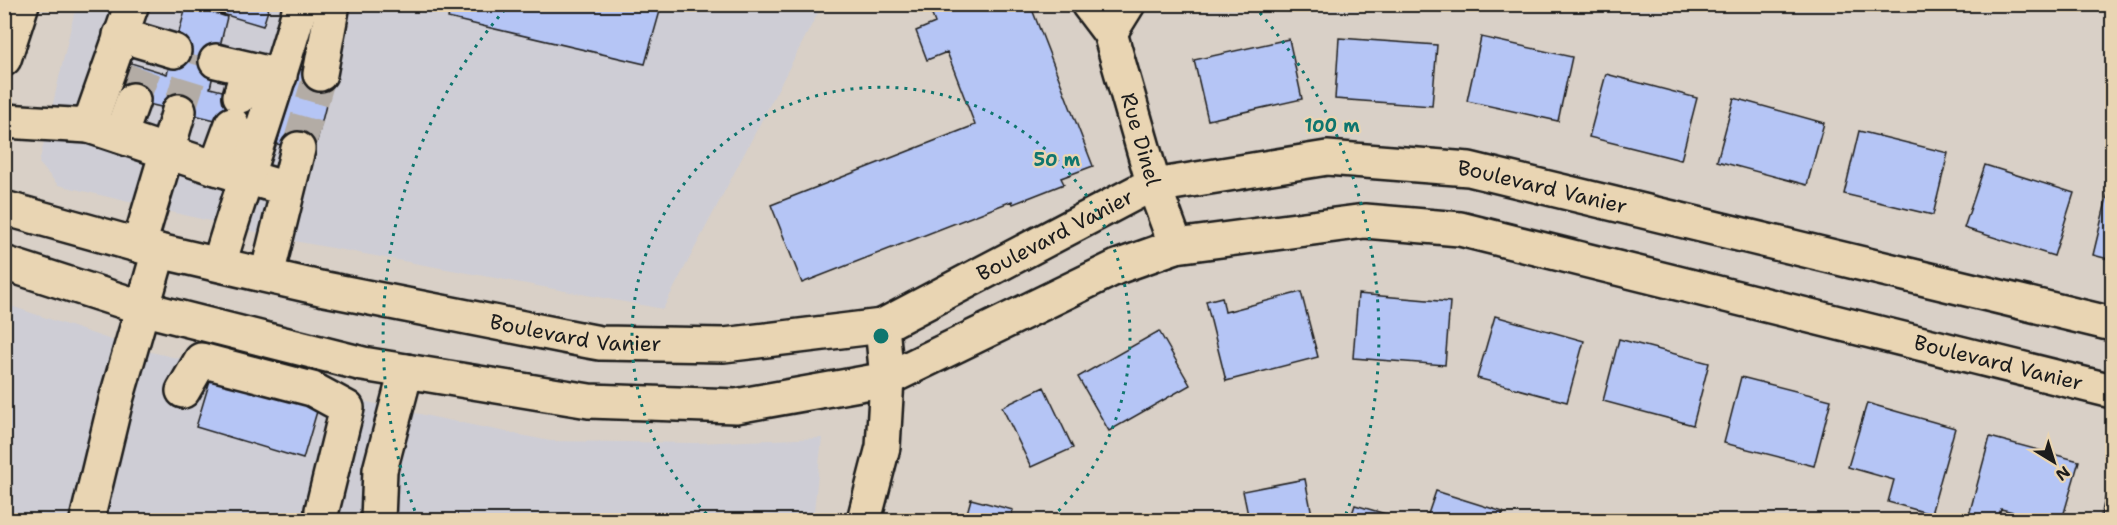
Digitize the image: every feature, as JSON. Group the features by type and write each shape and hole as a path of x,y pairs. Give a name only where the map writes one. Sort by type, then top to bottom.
{"street":[{"path":"4,59 22,4"},
{"path":"89,126 132,4"},
{"path":"231,173 280,76 301,4"},
{"path":"320,74 333,4"},
{"name":"Rue Dinel","path":"1088,4 1110,33 1154,186 1176,246"},
{"path":"1110,33 1128,4"},
{"path":"120,35 157,54"},
{"path":"216,61 240,96 219,264"},
{"path":"240,96 280,76"},
{"path":"120,136 133,100"},
{"path":"87,520 116,400 142,308 149,248 167,152 179,111"},
{"path":"4,121 89,126 287,189"},
{"path":"267,274 298,149"},
{"name":"Boulevard Vanier","path":"4,208 149,248 344,293 600,343 724,345 882,326 1139,190 1327,158 1469,169 2112,324"},
{"name":"Boulevard Vanier","path":"4,263 142,308 363,364 589,401 736,406 887,379 1117,267 1176,246 1365,221 1460,229 2112,391"},
{"path":"864,520 883,447 887,379 882,326"},
{"path":"183,391 201,360 312,388 347,408 322,510"},
{"path":"378,520 380,470 406,371"}],"shaded area":[{"path":"78,5 822,5 663,309 294,241 58,185 39,163"},
{"path":"5,304 138,349 433,417 550,441 696,443 822,438 813,520 5,520"}],"building":[{"path":"187,4 227,17 210,88 259,100 261,118 232,124 119,97 106,85 128,62 167,74"},
{"path":"189,4 270,4 263,26"},
{"path":"451,4 662,4 645,64 448,18"},
{"path":"934,4 1030,4 1093,166 1061,178 1064,184 1013,204 1012,201 802,283 771,205 975,125 947,52 927,60 916,31 935,23 929,7"},
{"path":"1481,37 1572,57 1558,121 1467,101"},
{"path":"1339,38 1437,45 1432,106 1335,99"},
{"path":"1289,39 1302,99 1208,120 1194,60"},
{"path":"295,68 333,77 314,153 277,144"},
{"path":"1606,74 1697,98 1681,160 1589,137"},
{"path":"1734,98 1824,123 1807,185 1717,161"},
{"path":"1859,131 1948,153 1933,215 1844,194"},
{"path":"1985,165 2074,193 2054,256 1964,228"},
{"path":"2108,193 2112,194 2112,260 2093,255"},
{"path":"1301,292 1318,357 1226,381 1206,301 1222,297 1225,312"},
{"path":"1358,294 1450,302 1445,365 1353,358"},
{"path":"1495,316 1584,341 1567,402 1477,378"},
{"path":"1159,331 1190,385 1109,431 1078,377"},
{"path":"1619,339 1709,363 1693,425 1603,401"},
{"path":"211,377 318,408 303,459 196,427"},
{"path":"1741,377 1831,400 1814,466 1724,443"},
{"path":"1044,387 1073,448 1031,467 1002,407"},
{"path":"1867,403 1955,428 1931,514 1888,502 1894,480 1848,467"},
{"path":"1990,437 2079,461 2062,520 2032,520 2033,517 2001,509 1997,520 1969,515"},
{"path":"2112,469 2112,520 2100,520"},
{"path":"1305,479 1313,520 1249,520 1243,491"},
{"path":"1436,491 1503,512 1500,520 1426,520"},
{"path":"971,499 1013,510 1010,520 965,520"},
{"path":"1355,505 1406,520 1350,520"}],"tunnel":[{"path":"179,111 196,56"},
{"path":"133,100 145,68"},
{"path":"298,149 320,74"}]}
